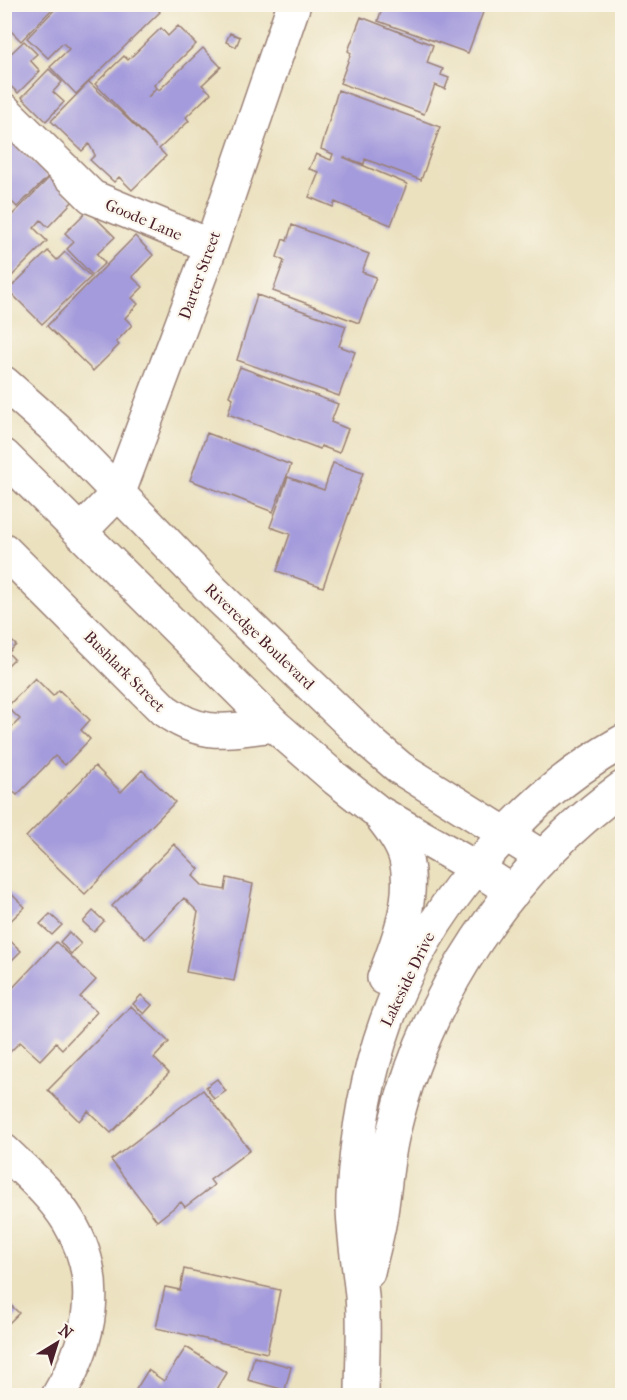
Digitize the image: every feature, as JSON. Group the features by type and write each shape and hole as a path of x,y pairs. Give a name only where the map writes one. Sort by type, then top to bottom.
{"street":[{"name":"Darter Street","path":"80,531 119,492 210,246 294,4"},
{"name":"Goode Lane","path":"4,110 92,197 210,246"},
{"name":"Riveredge Boulevard","path":"4,383 119,492 215,593 372,744 400,768 471,810 542,857"},
{"path":"4,456 274,725 378,812 477,867 513,892"},
{"name":"Bushlark Street","path":"4,550 164,710 176,719 201,730 274,725"},
{"name":"Lakeside Drive","path":"362,1395 362,1296 353,1200 357,1135 375,1052 397,993 435,921 504,834 566,779 622,742"},
{"name":"Lakeside Drive","path":"362,1296 380,1219 393,1134 414,1062 440,1003 459,969 513,892 542,857 574,825 622,788"},
{"path":"357,1135 351,1078 353,1057 400,936 407,894 406,860 394,833 378,812"},
{"path":"4,1150 52,1199 70,1223 90,1279 90,1312 82,1349 58,1395"}],"building":[{"path":"5,4 57,4 21,41 4,24"},
{"path":"60,4 153,4 160,12 76,94 50,67 69,49 63,43 48,58 27,38"},
{"path":"379,4 478,4 485,7 468,53 378,21 382,8"},
{"path":"361,17 433,45 427,63 443,69 441,75 449,78 445,89 435,85 424,114 340,83 351,53 348,51"},
{"path":"178,26 196,44 154,85 156,88 148,97 157,88 159,90 203,48 221,67 202,85 211,93 186,117 189,121 159,149 166,156 132,190 119,177 114,182 90,160 95,155 89,144 82,151 51,121 89,82 157,147 95,84 124,56 128,60 161,28 168,36"},
{"path":"230,33 240,37 236,47 226,42"},
{"path":"24,41 37,54 30,60 40,71 18,93 4,80 4,60"},
{"path":"49,69 62,82 53,92 64,102 46,121 22,97"},
{"path":"338,90 440,127 421,180 365,159 364,164 343,157 407,184 391,225 335,202 333,207 309,197 319,172 309,169 316,154 331,160 333,154 321,149"},
{"path":"4,133 48,177 17,207 4,194"},
{"path":"51,176 74,200 48,227 41,220 34,228 47,241 4,284 4,223"},
{"path":"88,210 115,237 97,254 105,263 92,275 67,249 74,242 65,233"},
{"path":"292,225 369,254 362,272 376,277 359,323 273,291 284,261 277,257 283,239 287,241"},
{"path":"135,236 153,255 132,277 143,287 132,298 138,304 125,318 132,325 116,342 119,345 93,371 47,326"},
{"path":"48,251 57,260 65,252 91,277 42,324 8,290"},
{"path":"257,295 346,326 339,346 355,352 339,396 237,360"},
{"path":"240,367 338,404 331,422 348,429 339,453 321,446 320,449 228,414 233,398 229,396"},
{"path":"207,433 291,465 273,512 190,480"},
{"path":"333,463 363,473 323,587 277,571 290,534 270,527 288,477 324,490"},
{"path":"4,634 16,645 8,653 14,659 4,669"},
{"path":"35,678 53,696 59,690 90,720 81,730 90,739 65,765 55,756 17,795 4,784 4,735 20,719 7,707"},
{"path":"95,766 121,792 142,770 175,802 85,894 26,837"},
{"path":"174,844 199,869 193,876 203,886 225,890 227,878 253,884 234,981 186,972 198,912 184,898 145,939 112,906"},
{"path":"4,887 25,907 4,927"},
{"path":"93,911 104,921 94,932 83,922"},
{"path":"50,914 62,925 52,935 40,924"},
{"path":"69,932 81,944 71,954 60,942"},
{"path":"4,935 21,951 4,968"},
{"path":"56,942 96,980 80,997 97,1012 62,1049 56,1043 40,1060 20,1042 9,1053 4,1048 4,997"},
{"path":"141,995 152,1005 144,1014 133,1004"},
{"path":"131,1006 169,1042 154,1058 169,1073 111,1133 88,1111 79,1121 48,1090"},
{"path":"217,1079 226,1091 214,1099 206,1087"},
{"path":"203,1090 250,1150 210,1180 214,1185 185,1207 181,1202 157,1221 111,1160"},
{"path":"184,1269 280,1290 267,1353 156,1328 165,1287 180,1290"},
{"path":"4,1281 10,1286 4,1292"},
{"path":"4,1299 19,1313 4,1328"},
{"path":"186,1347 227,1373 213,1396 132,1396 148,1370 164,1381"},
{"path":"254,1357 291,1367 285,1390 248,1380"}]}
